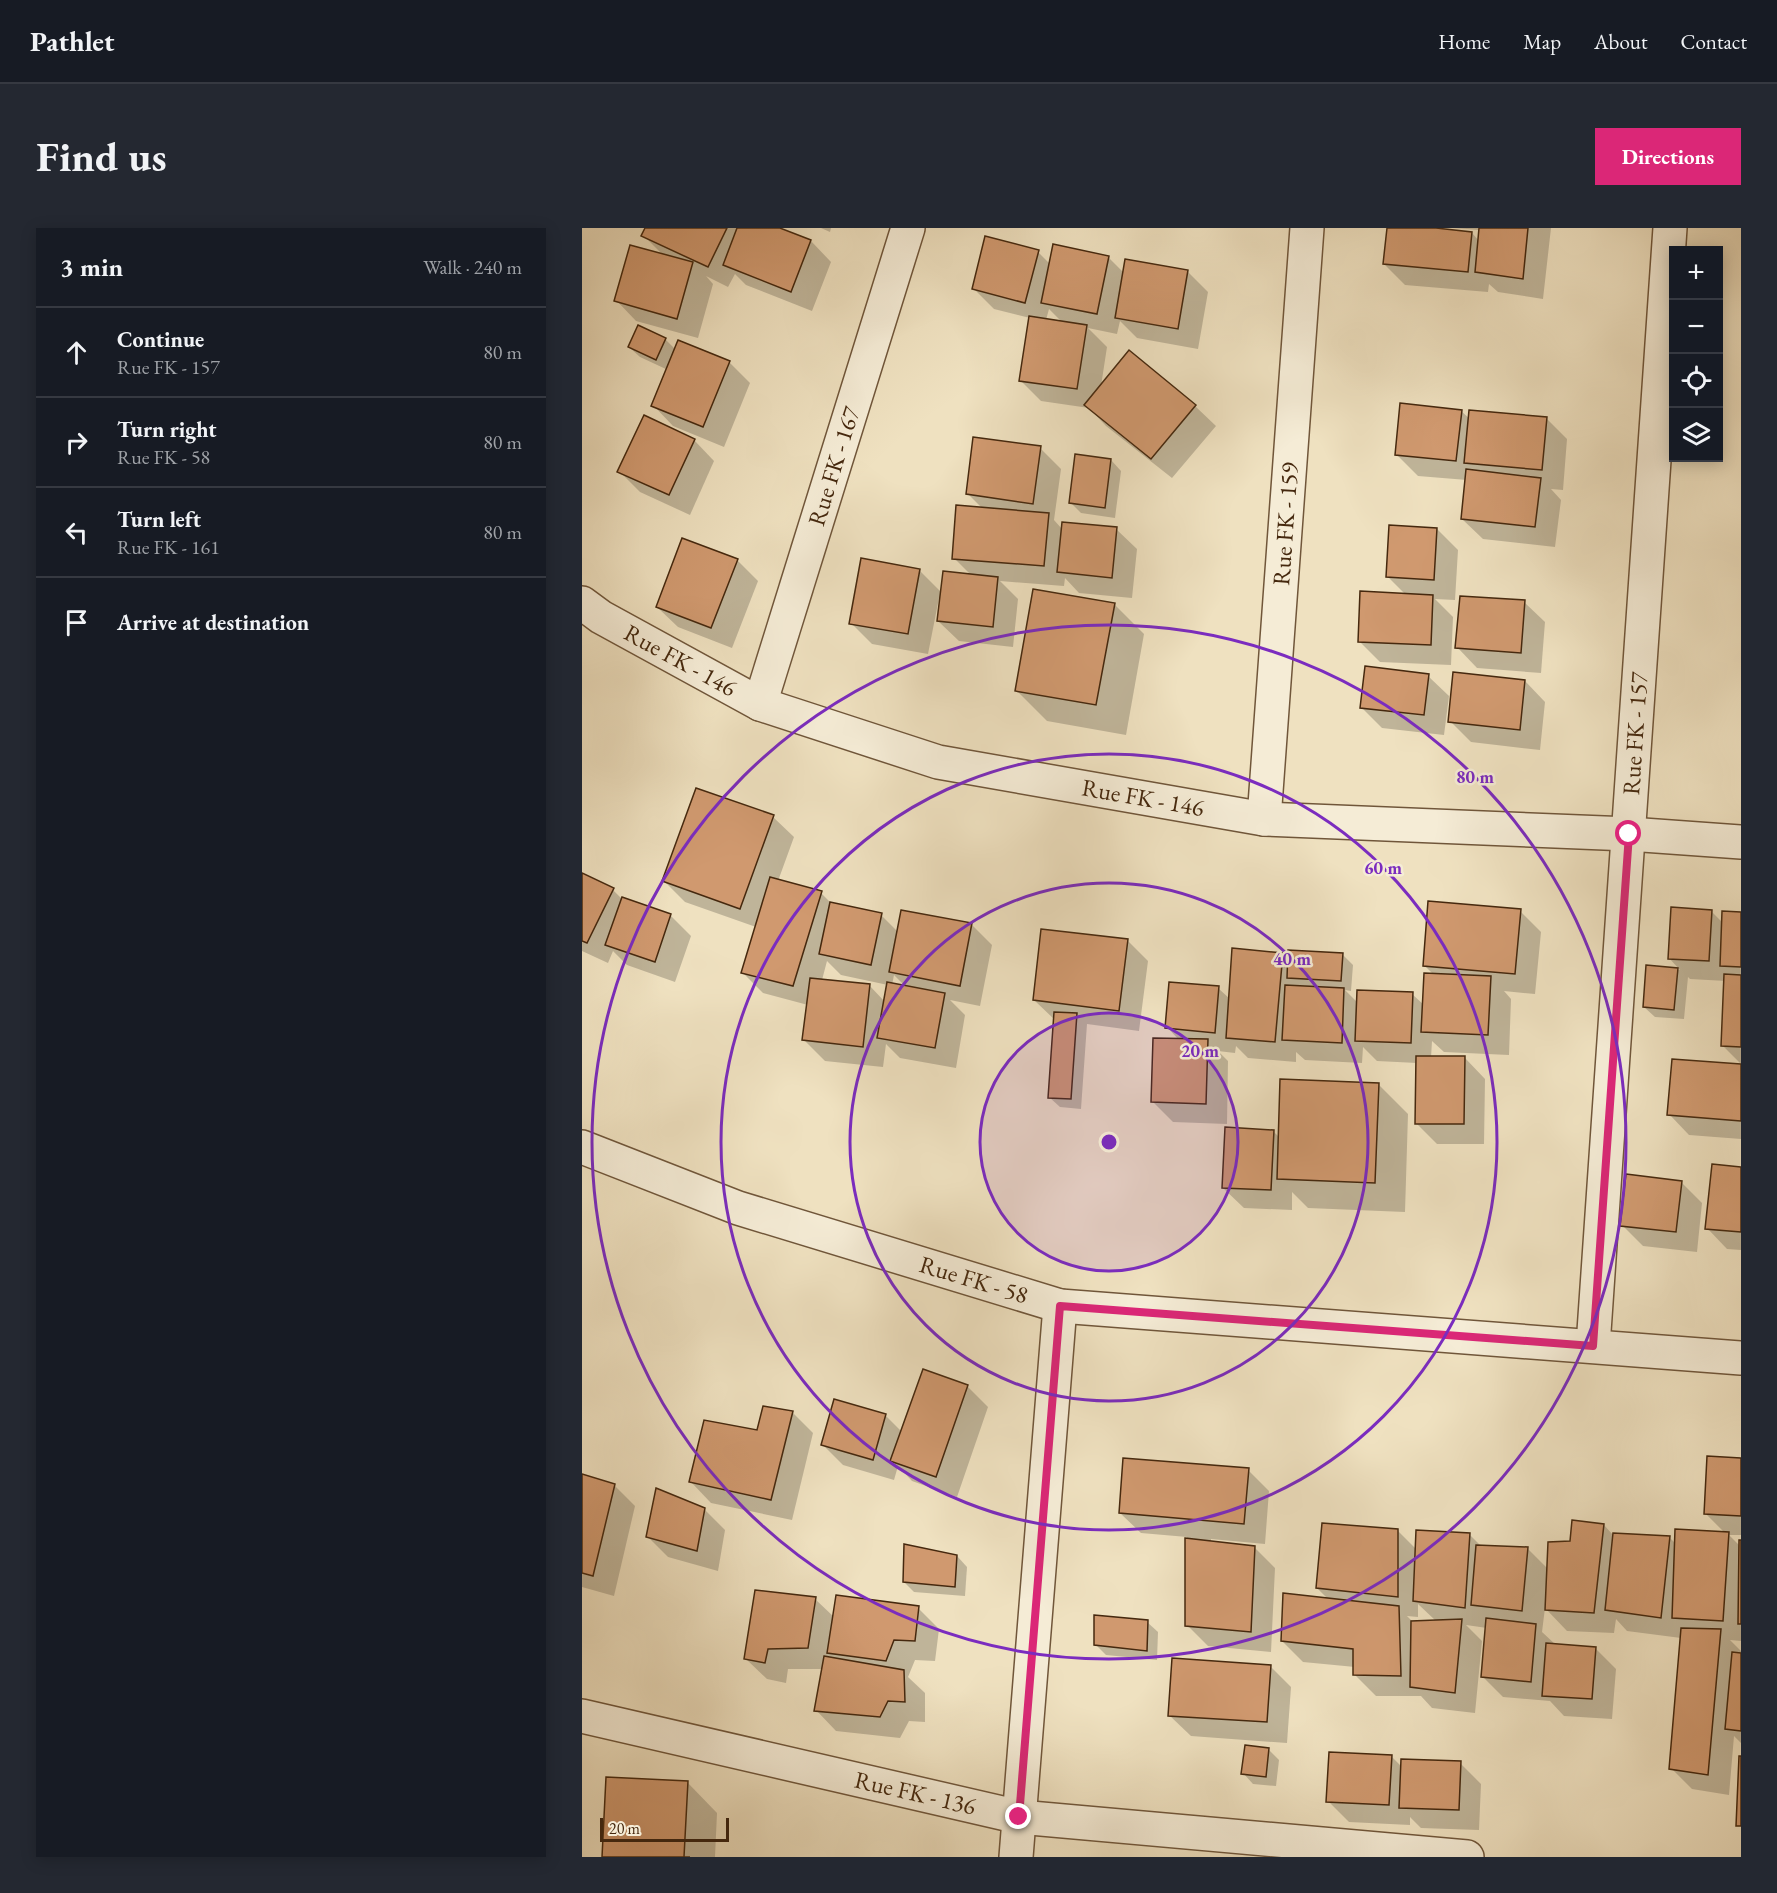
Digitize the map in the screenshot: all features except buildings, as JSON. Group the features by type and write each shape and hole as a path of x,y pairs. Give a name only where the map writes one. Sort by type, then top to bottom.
{"street":[{"name":"Rue FK - 167","path":"760,704 908,228"},
{"name":"Rue FK - 159","path":"1264,819 1307,228"},
{"name":"Rue FK - 157","path":"1593,1346 1670,228"},
{"name":"Rue FK - 146","path":"582,603 601,616 760,704 938,762 1264,819 1629,834 1741,842"},
{"name":"Rue FK - 58","path":"582,1147 738,1208 1060,1306 1741,1358"},
{"path":"1016,1857 1060,1306"},
{"name":"Rue FK - 136","path":"582,1716 1019,1817 1467,1857"}],"route":[{"path":"1019,1817 1060,1306 1593,1346 1629,834"}]}
